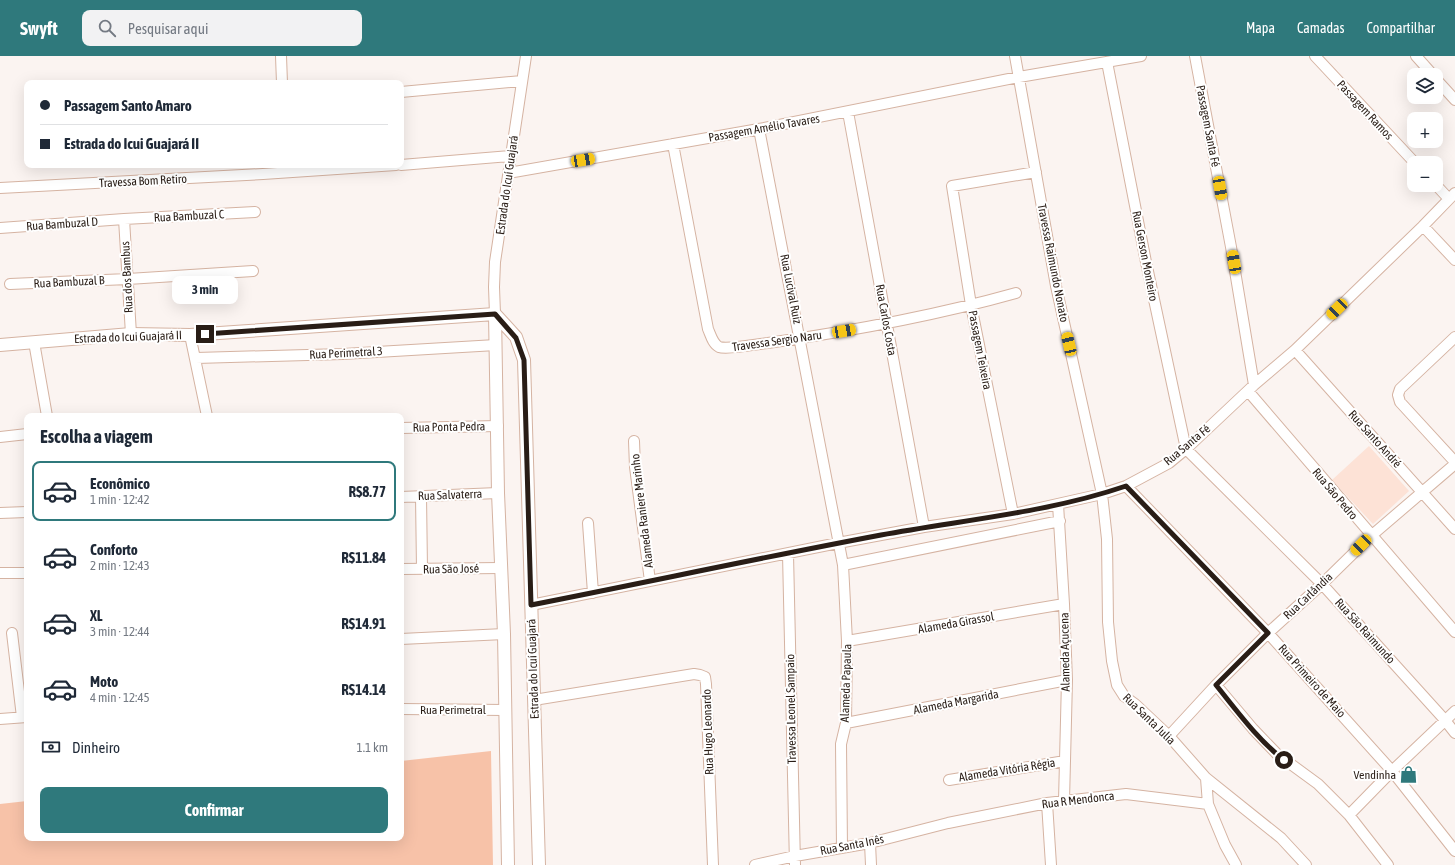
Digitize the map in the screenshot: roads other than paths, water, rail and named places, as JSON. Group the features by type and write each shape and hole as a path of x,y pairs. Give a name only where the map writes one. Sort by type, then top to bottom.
{"main road":[{"name":"Estrada do Icui Guajará II","path":"0,345 131,334 190,335 495,314"},
{"name":"Estrada do Icuí Guajará","path":"495,314 498,493 504,634 508,865"},
{"name":"Estrada do Icuí Guajará","path":"495,314 516,338 524,360 539,865"},
{"path":"496,345 505,343 512,344 520,349"}],"street":[{"path":"281,56 282,80"},
{"name":"Estrada do Icuí Guajará","path":"495,314 495,262 526,56"},
{"name":"Travessa Raimundo Nonato","path":"1015,56 1056,286 1102,494"},
{"name":"Passagem Amélio Tavares","path":"508,173 759,129 1019,77 1110,60 1141,56"},
{"name":"Passagem Santa Fé","path":"1195,56 1231,247 1251,388"},
{"name":"Passagem Ramos","path":"1315,56 1409,156"},
{"path":"1416,56 1427,68"},
{"name":"Rua Gerson Monteiro","path":"1110,60 1146,262 1186,449"},
{"path":"404,92 522,81"},
{"path":"1443,87 1455,100"},
{"name":"Rua Carlos Costa","path":"848,112 924,528"},
{"name":"Rua Lucival Ruiz","path":"759,129 838,543"},
{"name":"Travessa Sergio Naru","path":"673,144 708,329 714,344 721,348 800,338 887,324 1016,293"},
{"path":"404,165 511,156"},
{"name":"Travessa Bom Retiro","path":"0,188 314,168"},
{"name":"Passagem Teixeira","path":"1014,514 971,305 952,186 1036,172"},
{"path":"1443,190 1452,196"},
{"name":"Rua Santa Fé","path":"531,605 838,543 1014,514 1102,494 1126,486 1169,463 1186,449 1294,350 1423,226 1452,196"},
{"name":"Rua Bambuzal C","path":"124,219 254,212"},
{"name":"Rua Bambuzal D","path":"0,228 124,219"},
{"name":"Rua dos Bambus","path":"124,219 131,334"},
{"path":"1423,226 1455,260"},
{"name":"Rua Bambuzal B","path":"10,284 128,279 253,271"},
{"path":"190,335 206,413"},
{"path":"1455,337 1400,389 1398,395 1400,402 1455,463"},
{"path":"34,342 46,413"},
{"name":"Rua Perimetral 3","path":"196,358 343,354 496,345"},
{"name":"Rua Santo André","path":"1294,350 1455,529"},
{"name":"Rua São Pedro","path":"1251,388 1371,536 1455,632"},
{"name":"Rua Ponta Pedra","path":"404,428 498,426"},
{"path":"0,437 24,434"},
{"name":"Alameda Raniere Marinho","path":"634,441 635,467 650,581"},
{"name":"Rua São Raimundo","path":"1186,449 1322,584 1446,721 1455,733"},
{"name":"Rua Carlândia","path":"1168,736 1268,633 1322,584 1371,536 1455,463"},
{"name":"Rua Primeiro de Maio","path":"1126,486 1268,633 1392,771 1455,851"},
{"name":"Rua Salvaterra","path":"404,498 498,493"},
{"name":"Rua Santa Julia","path":"1102,494 1107,538 1108,622 1112,661 1117,685 1124,696 1135,704 1168,736 1206,778 1281,838 1306,865"},
{"path":"421,496 422,569"},
{"name":"Alameda Açucena","path":"1058,504 1067,680 1064,801"},
{"path":"0,514 24,512"},
{"path":"843,566 1060,521"},
{"path":"588,523 593,593"},
{"name":"Alameda Papaula","path":"838,543 843,566 847,641 846,723 841,744 842,848"},
{"name":"Travessa Leonel Sampaio","path":"788,554 795,860"},
{"name":"Rua São José","path":"404,569 501,568"},
{"path":"0,572 24,573"},
{"name":"Alameda Girassol","path":"847,641 1064,604"},
{"path":"0,718 24,717 12,632"},
{"path":"404,640 504,634"},
{"name":"Rua Hugo Leonardo","path":"534,700 694,674 705,677 713,865"},
{"name":"Alameda Margarida","path":"846,723 1067,680"},
{"path":"1216,685 1276,754 1318,784 1349,815 1388,865"},
{"name":"Rua Perimetral","path":"404,709 505,710"},
{"path":"1349,815 1392,771 1455,711"},
{"name":"Alameda Vitória Régia","path":"948,780 1065,761"},
{"path":"1206,778 1208,804 1225,845 1236,865"},
{"name":"Rua R Mendonca","path":"948,823 1047,803 1126,794 1208,804"},
{"path":"1047,803 1051,865"},
{"name":"Rua Santa Inês","path":"755,865 795,860 948,823"},
{"path":"870,843 871,865"}],"place":[{"name":"Vendinha","path":"1409,775"}]}
